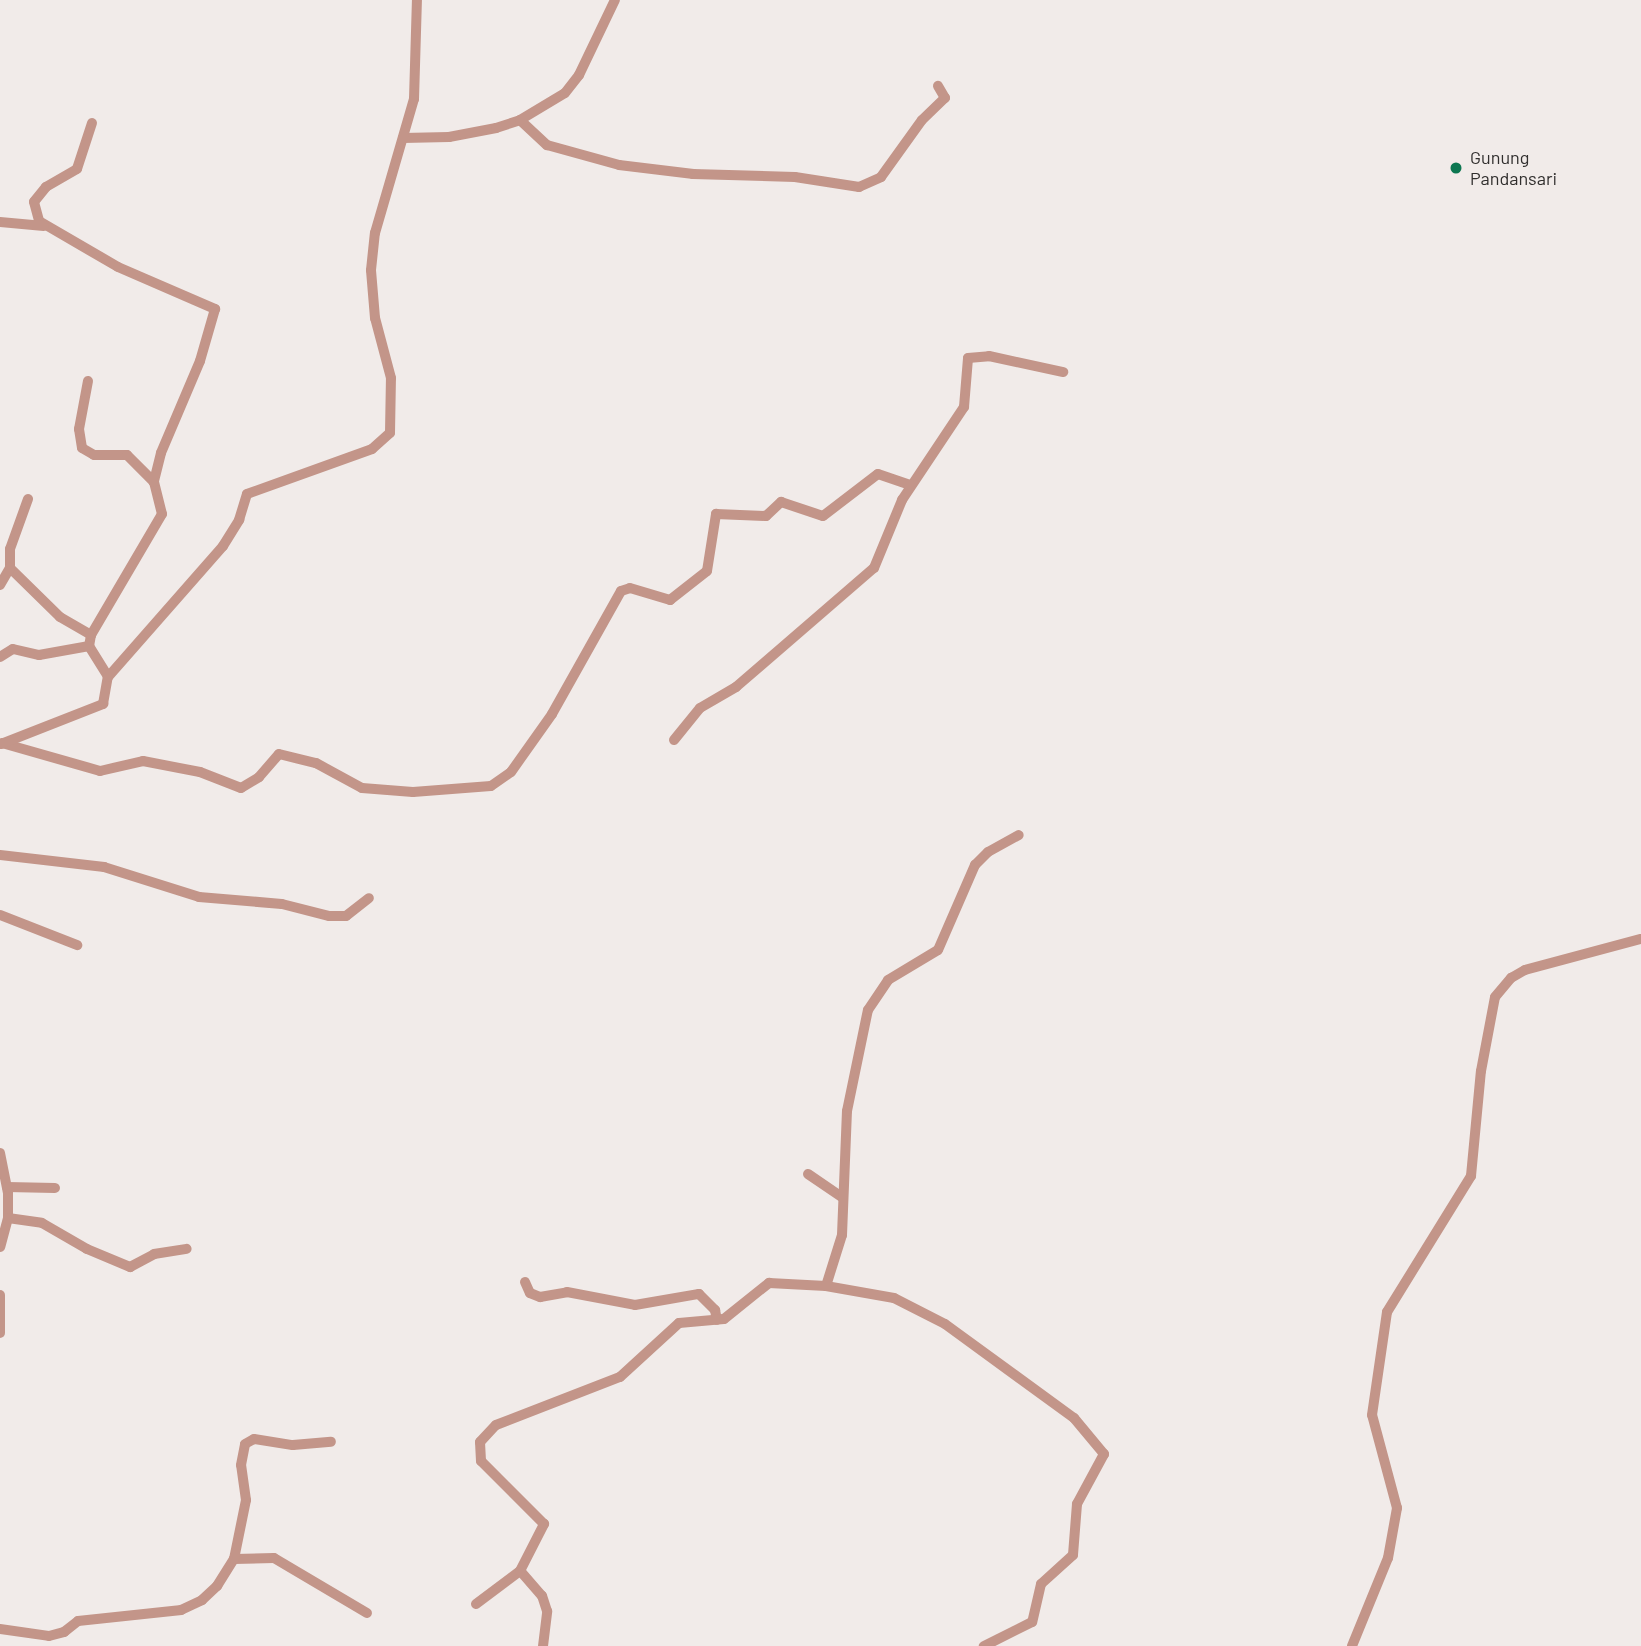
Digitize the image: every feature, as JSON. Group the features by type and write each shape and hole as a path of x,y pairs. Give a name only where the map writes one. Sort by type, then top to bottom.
{"street":[{"path":"1,744 103,704 108,680 223,546 247,494 372,449 390,433 391,378 375,318 371,271 375,233 415,99 416,0"},
{"path":"402,138 449,137 474,133 520,120 565,93 579,75 615,0"},
{"path":"520,120 547,145 619,165 693,174 795,177 859,187 881,177 922,120 945,97 938,86"},
{"path":"92,123 77,169 46,187 34,202 36,217 44,226 118,267 215,309 154,482"},
{"path":"0,222 44,226"},
{"path":"674,740 700,708 736,687 800,628 866,578 910,485 964,407 971,356 1063,372"},
{"path":"0,657 13,649 40,655 90,640 162,514 154,482 127,455 93,455 82,448 79,429 88,381"},
{"path":"1,744 100,771 143,761 200,772 241,788 259,777 279,754 316,763 362,788 413,792 491,786 511,772 552,714 621,591 630,588 670,600 707,571 716,514 766,516 781,502 823,516 878,474 910,485"},
{"path":"0,585 10,568 10,549 29,499"},
{"path":"10,568 60,617 90,640 108,680"},
{"path":"826,1286 838,1253 847,1111 868,1010 888,980 938,950 975,865 988,852 1019,835"},
{"path":"0,855 104,867 199,897 282,904 329,916 346,916 369,898"},
{"path":"0,915 77,945"},
{"path":"1352,1646 1388,1559 1397,1508 1372,1415 1387,1312 1471,1177 1480,1071 1494,997 1511,978 1525,970 1641,939"},
{"path":"0,1153 7,1186 8,1218 0,1247"},
{"path":"808,1174 843,1198"},
{"path":"7,1186 55,1188"},
{"path":"8,1218 42,1223 87,1249 130,1267 154,1254 187,1249"},
{"path":"525,1282 530,1293 540,1297 567,1292 635,1305 699,1294 715,1310 717,1320"},
{"path":"476,1604 520,1571 544,1526 481,1461 480,1442 486,1433 527,1412 599,1389 620,1377 679,1324 731,1316 769,1283 826,1286 894,1298 925,1312 1038,1390 1086,1430 1101,1449 1103,1459 1077,1504 1073,1555 1041,1584 1032,1622 984,1646"},
{"path":"0,1295 0,1334"},
{"path":"0,1629 49,1636 97,1617 181,1610 217,1586 234,1559 246,1500 241,1465 245,1444 254,1439 293,1445 331,1441"},
{"path":"234,1559 274,1558 367,1612"},
{"path":"520,1571 542,1596 547,1611 543,1646"}],"place":[{"name":"Gunung Pandansari","path":"1456,168"}]}
